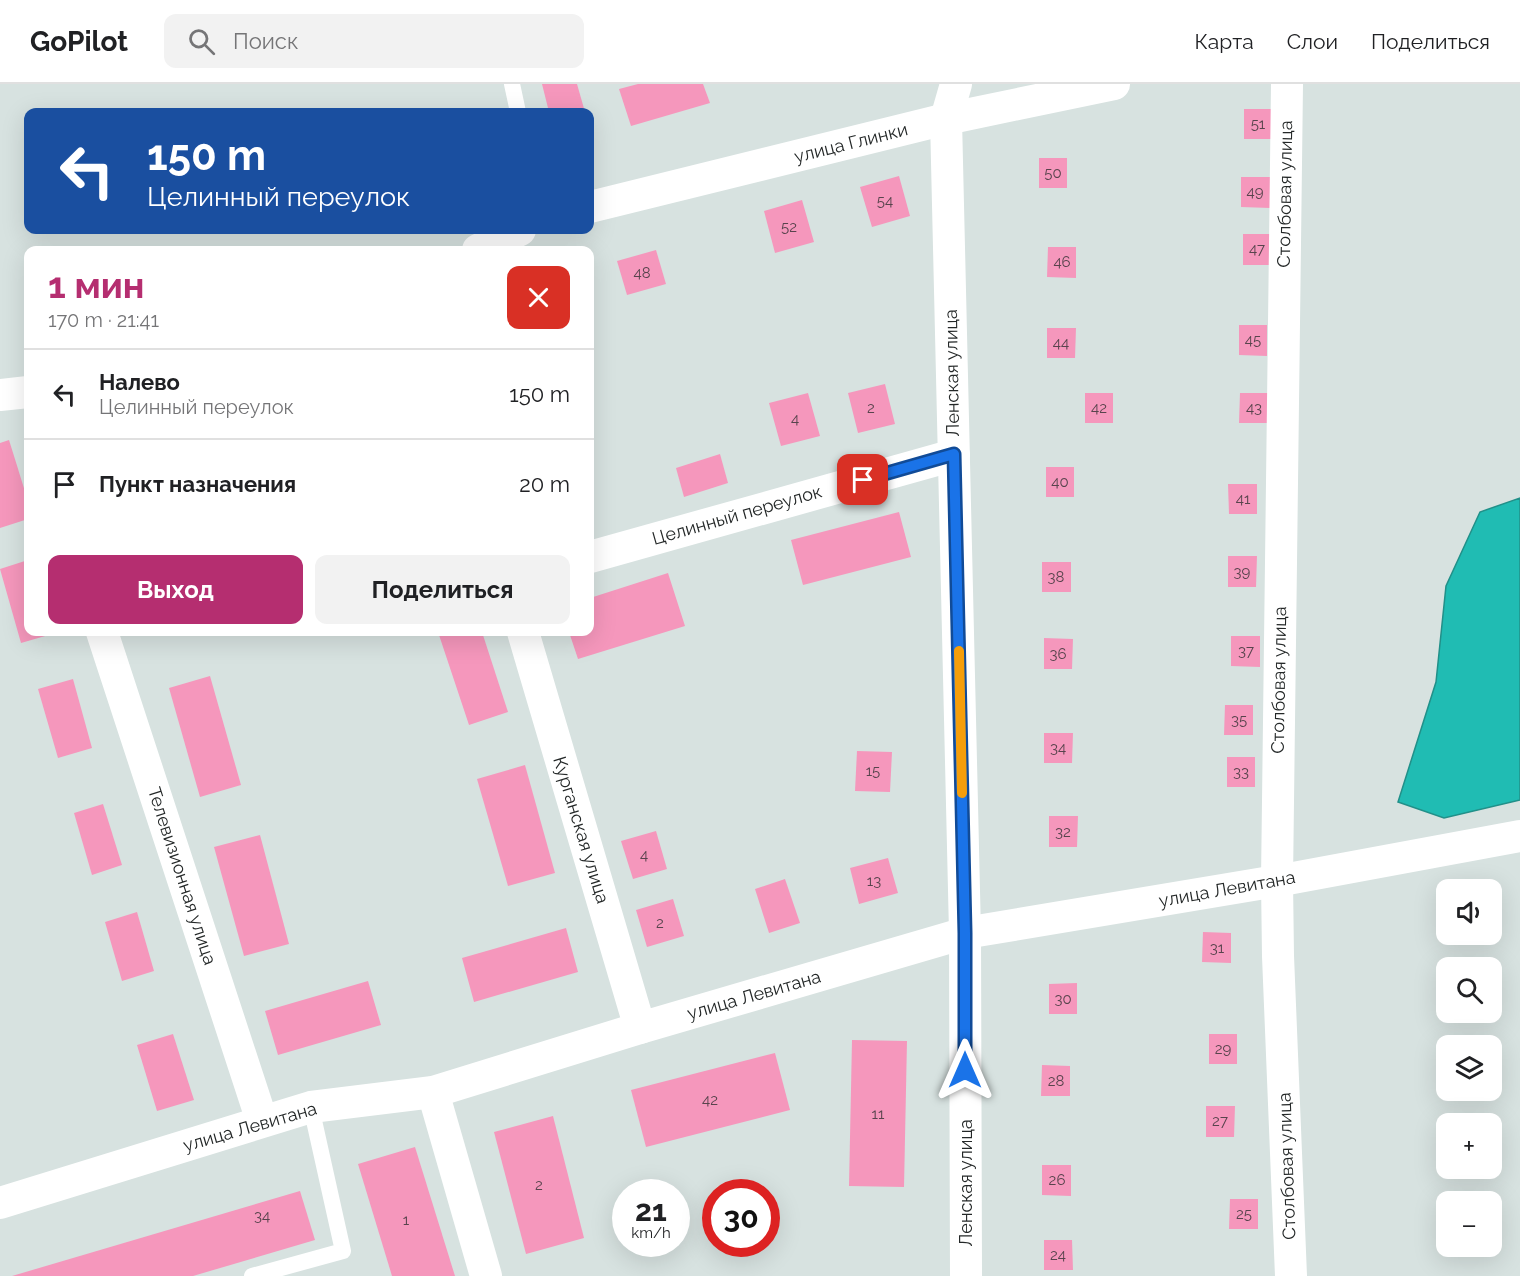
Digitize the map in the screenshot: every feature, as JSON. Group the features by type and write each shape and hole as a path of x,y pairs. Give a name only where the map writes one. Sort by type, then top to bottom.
{"street":[{"name":"Ленская улица","path":"956,84 946,119 965,933 966,1276"},
{"name":"улица Глинки","path":"594,206 946,119 1114,84"},
{"name":"Столбовая улица","path":"1287,84 1277,881 1291,1276"},
{"path":"486,246 512,234"},
{"name":"Целинный переулок","path":"594,556 954,454"},
{"name":"Телевизионная улица","path":"103,636 262,1121"},
{"name":"Курганская улица","path":"524,636 640,1028"},
{"name":"улица Левитана","path":"0,1203 311,1107 433,1092 640,1028 965,933 1277,881 1520,836"},
{"path":"433,1092 486,1276"}],"lane":[{"path":"512,84 517,108"},
{"path":"252,1276 343,1251 311,1107"}],"water":[{"path":"1520,498 1520,800 1444,818 1398,802 1436,682 1446,586 1480,512"}],"building":[{"path":"542,84 577,84 584,108 548,108"},
{"path":"638,84 703,84 710,103 631,126 619,89"},
{"path":"1244,109 1273,109 1272,139 1244,139"},
{"path":"1039,158 1067,158 1067,188 1039,188"},
{"path":"899,176 910,216 872,227 860,187"},
{"path":"1241,177 1270,177 1270,208 1241,207"},
{"path":"802,200 814,242 775,253 764,211"},
{"path":"1243,234 1272,234 1271,265 1243,265"},
{"path":"1048,247 1076,247 1076,278 1047,277"},
{"path":"656,250 666,284 627,295 617,261"},
{"path":"1239,325 1267,325 1267,356 1239,355"},
{"path":"1047,328 1076,328 1075,358 1047,358"},
{"path":"885,384 895,424 858,433 848,393"},
{"path":"808,393 820,436 781,446 769,403"},
{"path":"1085,393 1113,393 1113,423 1085,423"},
{"path":"1240,393 1268,393 1267,423 1239,423"},
{"path":"9,440 24,488 24,520 0,528 0,443"},
{"path":"720,454 728,483 684,497 676,468"},
{"path":"1046,467 1074,467 1074,497 1046,497"},
{"path":"1228,484 1257,484 1257,514 1229,514"},
{"path":"899,512 911,557 803,585 791,540"},
{"path":"1228,556 1257,556 1256,587 1228,587"},
{"path":"24,561 24,636 45,636 21,643 0,569"},
{"path":"1042,562 1071,562 1071,592 1042,592"},
{"path":"668,573 685,626 578,659 570,636 594,636 594,597"},
{"path":"439,636 483,636 508,712 469,725"},
{"path":"1231,636 1260,636 1260,667 1231,666"},
{"path":"1044,638 1073,639 1072,669 1044,669"},
{"path":"210,676 241,785 200,797 169,688"},
{"path":"73,679 92,748 58,758 38,689"},
{"path":"1225,705 1253,705 1253,735 1224,735"},
{"path":"1044,733 1073,733 1072,763 1044,763"},
{"path":"857,751 892,752 890,792 855,791"},
{"path":"1227,757 1255,757 1255,787 1227,787"},
{"path":"525,765 555,873 508,886 477,779"},
{"path":"103,804 122,865 92,875 74,813"},
{"path":"1049,816 1078,816 1077,847 1049,847"},
{"path":"656,831 667,869 633,879 621,841"},
{"path":"260,835 289,944 244,956 214,847"},
{"path":"888,858 898,893 859,904 850,868"},
{"path":"785,879 800,923 769,933 755,889"},
{"path":"673,899 684,936 647,947 636,910"},
{"path":"137,912 154,971 122,981 105,922"},
{"path":"566,928 578,972 474,1002 462,958"},
{"path":"1203,932 1231,933 1231,963 1202,962"},
{"path":"368,981 381,1025 278,1055 265,1011"},
{"path":"1077,983 1077,1014 1049,1014 1049,984"},
{"path":"173,1034 194,1100 157,1111 137,1045"},
{"path":"1209,1034 1237,1034 1237,1064 1209,1064"},
{"path":"852,1040 907,1041 904,1187 849,1186"},
{"path":"775,1053 790,1110 646,1147 631,1090"},
{"path":"1042,1065 1070,1066 1070,1096 1041,1096"},
{"path":"1206,1106 1235,1106 1234,1137 1206,1137"},
{"path":"553,1116 584,1238 526,1254 494,1132"},
{"path":"415,1147 455,1276 392,1276 358,1164"},
{"path":"1042,1165 1071,1165 1071,1196 1042,1195"},
{"path":"300,1191 315,1240 193,1276 12,1276"},
{"path":"1230,1199 1258,1199 1258,1229 1229,1229"},
{"path":"1044,1240 1072,1240 1073,1270 1044,1270"}],"slow traffic":[{"path":"959,651 962,793"}],"route":[{"path":"863,480 954,454 965,933 965,1070"}]}
